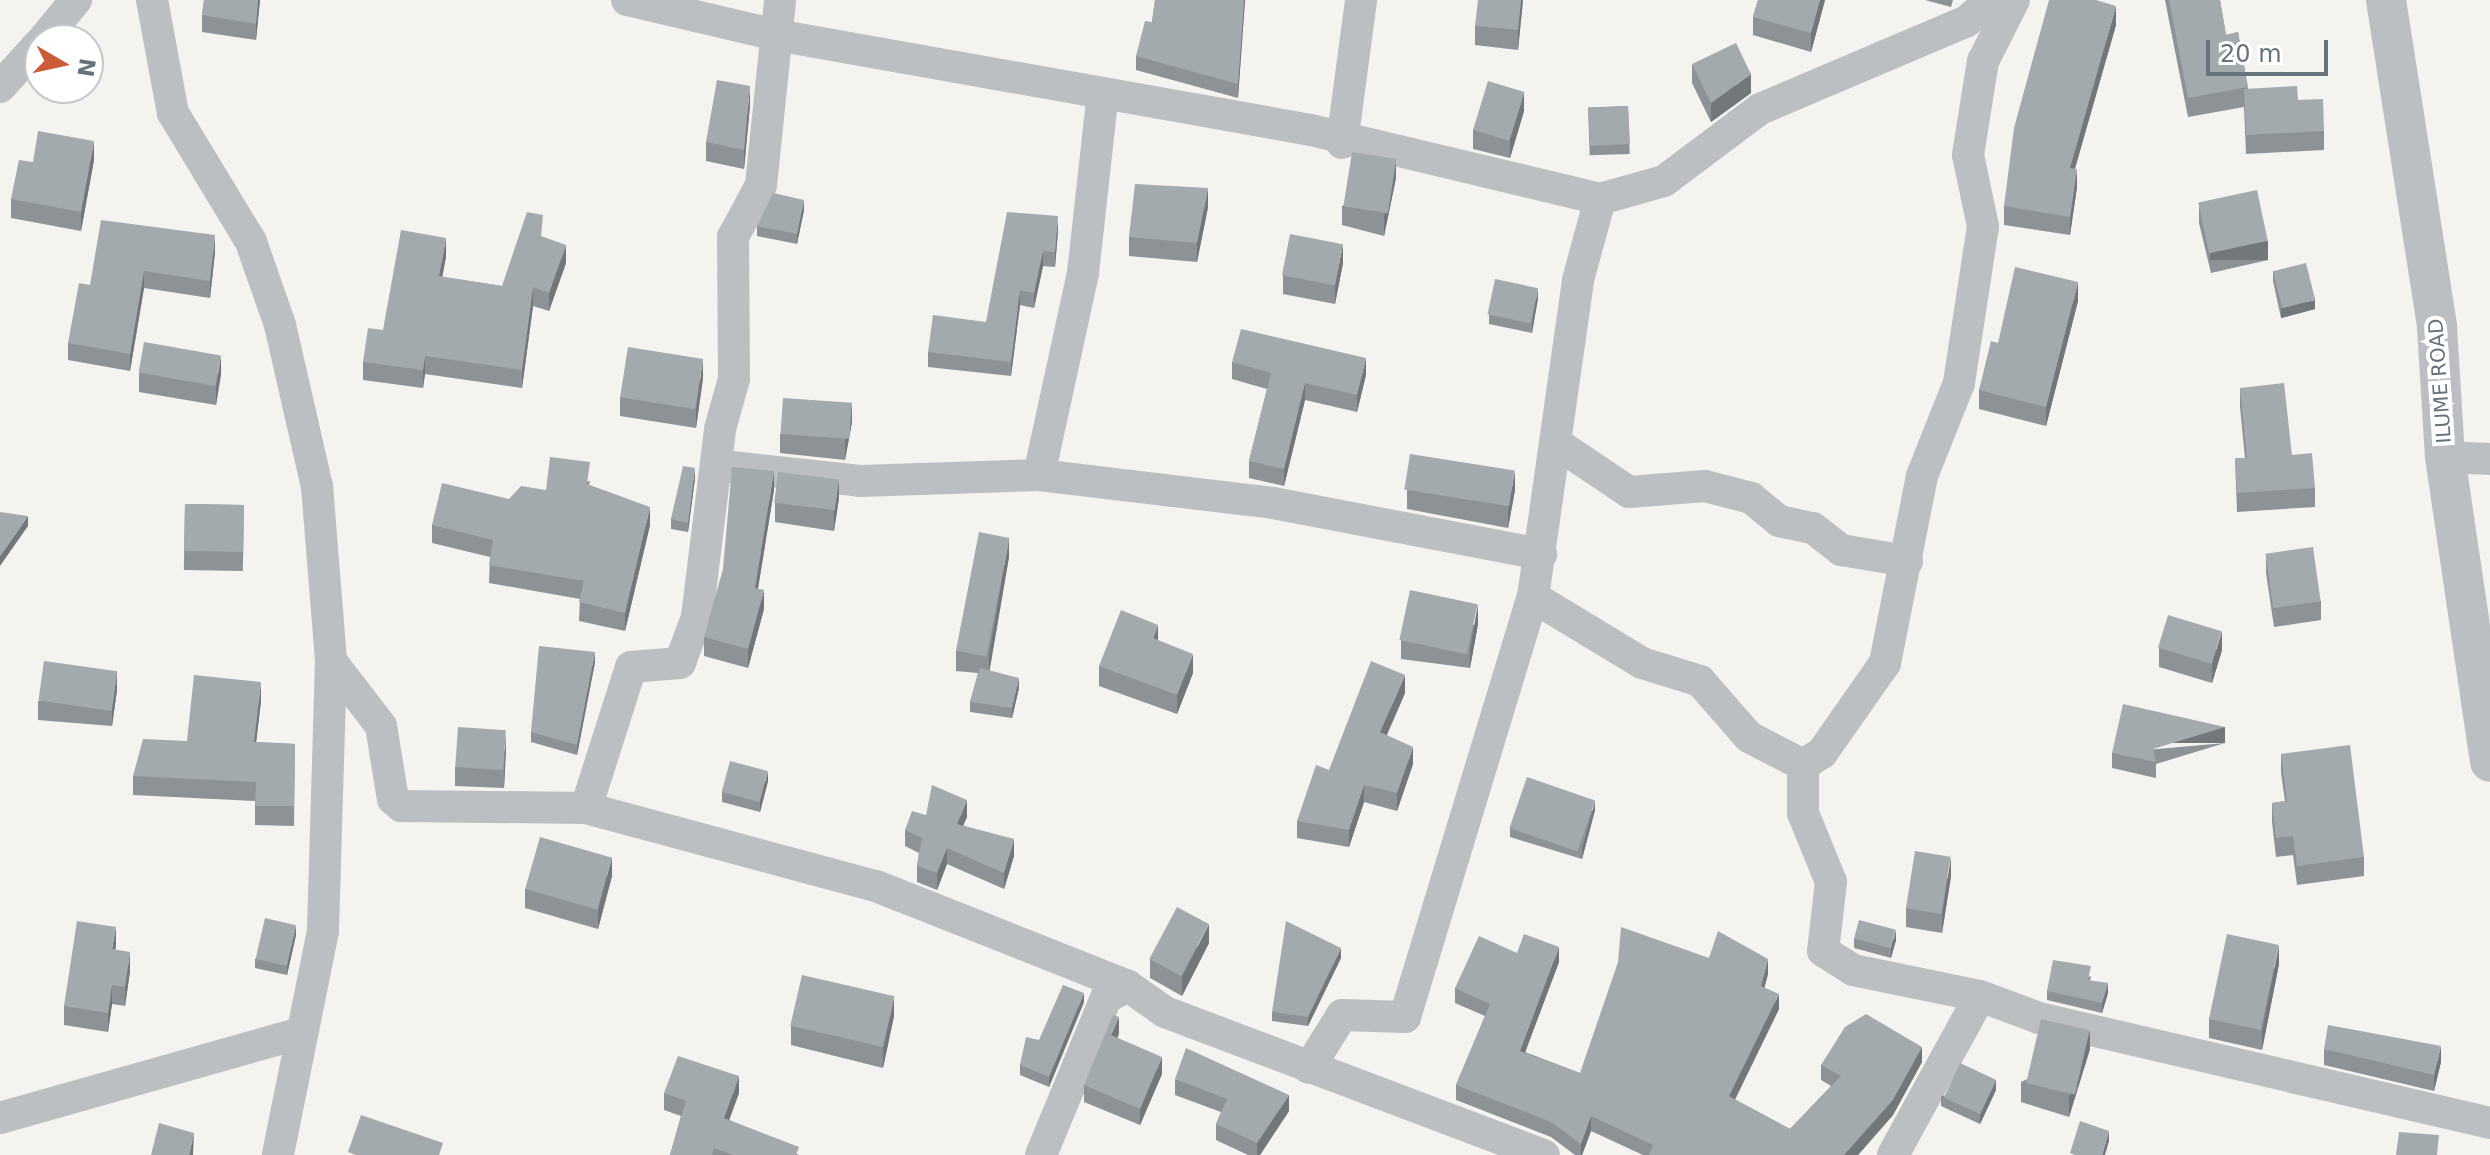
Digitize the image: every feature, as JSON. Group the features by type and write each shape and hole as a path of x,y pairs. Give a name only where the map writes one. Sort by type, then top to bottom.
{"street":[{"path":"57,24 76,0"},
{"path":"152,0 173,113 251,242 280,325 317,486 331,661 323,931 300,1033 278,1155"},
{"path":"627,0 776,35 1311,130 1342,143 1600,199 1664,181 1760,109 1967,21 1991,0"},
{"path":"586,808 631,667 671,667 688,653 734,379 733,237 761,185 780,0"},
{"path":"1342,143 1361,0"},
{"path":"1803,765 1822,753 1885,663 1922,476 1959,383 1968,339 1983,226 1968,155 1983,61 2014,0"},
{"name":"ILUME ROAD","path":"2386,0 2437,327 2445,457 2490,762"},
{"path":"0,87 24,61"},
{"path":"1039,475 1083,273 1103,93"},
{"path":"1309,1068 1342,1015 1405,1017 1533,597 1578,280 1600,199"},
{"path":"1556,443 1629,492 1705,486 1751,498 1779,521 1813,528 1841,550 1907,561"},
{"path":"2445,457 2490,459"},
{"path":"719,465 860,481 1039,475 1273,503 1541,554"},
{"path":"1533,597 1642,663 1700,681 1749,737 1803,765"},
{"path":"331,661 381,726 393,799 401,806 586,808 876,886 1023,950 1128,986 1165,1012 1529,1152"},
{"path":"1803,765 1803,813 1831,882 1823,951 1853,970 1980,996 2039,1018 2490,1123"},
{"path":"1041,1155 1106,998 1128,986"},
{"path":"1893,1155 1980,996"},
{"path":"0,1118 300,1033"}],"building":[{"path":"204,0 258,0 256,24 202,15"},
{"path":"1155,0 1244,0 1238,84 1136,56 1145,21 1152,22"},
{"path":"1478,0 1521,0 1518,30 1475,26"},
{"path":"1758,0 1820,0 1811,33 1753,17"},
{"path":"2049,0 2096,0 2116,6 2070,168 2077,169 2070,217 2004,206 2014,128"},
{"path":"2169,0 2220,0 2226,35 2238,32 2248,87 2188,98"},
{"path":"1736,43 1751,74 1711,103 1692,64"},
{"path":"717,80 750,86 744,150 706,142"},
{"path":"1488,81 1524,92 1509,141 1473,130"},
{"path":"2297,86 2298,100 2323,99 2324,131 2246,135 2244,89"},
{"path":"1628,106 1630,144 1590,146 1588,108"},
{"path":"38,131 94,141 81,212 11,199 19,160 33,162"},
{"path":"1352,152 1396,159 1388,213 1343,206"},
{"path":"1135,184 1208,188 1197,243 1129,237"},
{"path":"2257,190 2268,241 2209,253 2198,202"},
{"path":"773,193 804,200 797,234 757,226"},
{"path":"527,212 543,215 541,236 566,245 549,293 533,287 522,370 425,356 423,370 363,362 368,328 383,330 401,230 446,238 439,276 502,286"},
{"path":"1007,212 1058,216 1055,252 1043,251 1034,293 1020,290 1011,362 928,352 933,315 986,322"},
{"path":"101,220 215,235 210,281 144,271 130,354 68,343 79,283 90,285"},
{"path":"1290,234 1343,244 1335,286 1282,275"},
{"path":"2306,263 2315,300 2282,308 2273,271"},
{"path":"2015,267 2078,282 2046,407 1979,390 1991,341 1998,343"},
{"path":"1495,279 1538,288 1531,323 1488,314"},
{"path":"1241,329 1366,358 1357,395 1305,383 1284,469 1249,461 1271,373 1232,362"},
{"path":"144,342 221,356 215,386 139,373"},
{"path":"628,347 703,359 695,409 620,397"},
{"path":"2284,383 2292,455 2312,453 2315,488 2237,493 2235,458 2247,458 2240,388"},
{"path":"783,398 852,403 849,439 780,434"},
{"path":"1410,454 1515,471 1509,506 1404,490"},
{"path":"550,457 590,462 587,484 650,507 625,613 579,602 584,581 489,565 493,540 432,525 442,483 509,499 521,486 546,490"},
{"path":"683,466 695,468 688,523 671,519"},
{"path":"732,467 774,471 755,588 764,590 748,649 704,637 723,569"},
{"path":"778,472 839,479 835,510 774,503"},
{"path":"185,504 244,505 243,552 184,551"},
{"path":"0,512 28,516 0,556"},
{"path":"979,532 1009,538 986,657 956,651"},
{"path":"2313,547 2321,601 2273,608 2265,554"},
{"path":"1410,590 1477,604 1467,654 1399,640"},
{"path":"1121,610 1158,625 1153,638 1193,654 1177,695 1099,666"},
{"path":"2168,615 2222,631 2212,664 2158,648"},
{"path":"539,646 595,652 577,745 531,732"},
{"path":"44,661 117,671 112,711 38,701"},
{"path":"1371,661 1405,675 1380,732 1413,747 1397,793 1364,785 1349,830 1297,821 1316,765 1329,770"},
{"path":"980,668 1019,678 1012,708 970,702"},
{"path":"194,675 261,682 254,742 295,744 294,806 255,806 256,782 133,776 143,739 187,741"},
{"path":"2123,704 2225,727 2153,749 2156,762 2112,753"},
{"path":"458,727 506,730 503,770 455,767"},
{"path":"2350,745 2364,857 2297,866 2293,836 2276,838 2272,803 2287,801 2281,754"},
{"path":"730,761 768,771 759,802 722,792"},
{"path":"1527,777 1595,800 1577,851 1509,828"},
{"path":"932,785 967,800 957,824 1014,839 1004,873 947,848 937,873 917,866 922,838 905,830 912,811 926,815"},
{"path":"540,837 612,858 597,910 525,889"},
{"path":"1915,851 1951,857 1941,914 1906,908"},
{"path":"1177,907 1209,924 1181,976 1149,959"},
{"path":"265,918 296,925 287,966 256,959"},
{"path":"1859,920 1896,930 1891,948 1854,938"},
{"path":"77,921 116,927 112,949 130,952 125,987 112,985 108,1013 64,1006"},
{"path":"1286,921 1341,948 1308,1017 1272,1012"},
{"path":"1621,927 1709,958 1718,931 1768,959 1761,986 1779,994 1729,1096 1790,1129 1841,1076 1821,1065 1845,1027 1866,1014 1922,1047 1893,1100 1844,1155 1649,1155 1653,1145 1591,1116 1581,1144 1551,1122 1456,1085 1490,1004 1455,988 1479,936 1517,953 1524,934 1559,947 1520,1051 1580,1073 1618,962"},
{"path":"2227,934 2279,945 2261,1030 2209,1019"},
{"path":"2053,960 2091,966 2088,980 2108,983 2102,1003 2047,991"},
{"path":"802,975 895,996 883,1047 790,1026"},
{"path":"1063,985 1084,993 1049,1077 1020,1065 1026,1037 1039,1040"},
{"path":"1113,1015 1119,1017 1111,1035 1162,1057 1140,1109 1084,1085"},
{"path":"2041,1019 2090,1030 2075,1095 2026,1083"},
{"path":"2328,1025 2441,1046 2434,1075 2324,1049"},
{"path":"1186,1048 1289,1095 1257,1143 1216,1124 1227,1099 1175,1079"},
{"path":"678,1056 739,1076 724,1118 799,1147 796,1155 733,1155 714,1148 712,1155 670,1155 686,1101 664,1093"},
{"path":"1960,1063 1996,1080 1980,1114 1944,1097"},
{"path":"361,1115 443,1143 439,1155 356,1155 348,1152"},
{"path":"2080,1121 2109,1131 2102,1155 2070,1153"},
{"path":"159,1123 194,1133 189,1155 151,1155"},
{"path":"2399,1132 2439,1135 2437,1155 2396,1155"}]}
